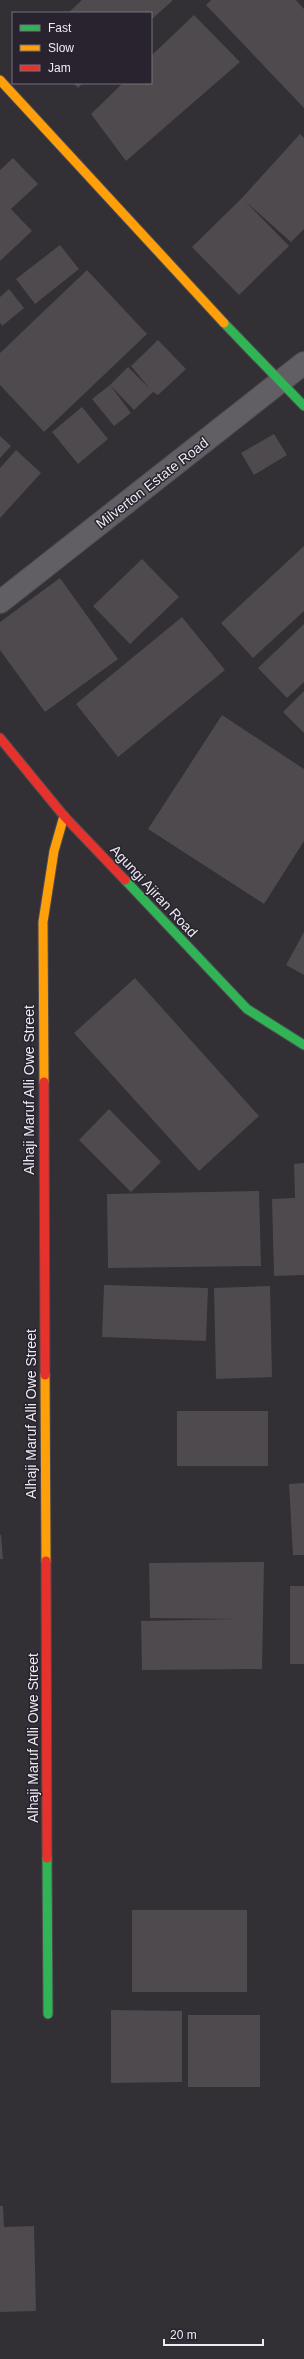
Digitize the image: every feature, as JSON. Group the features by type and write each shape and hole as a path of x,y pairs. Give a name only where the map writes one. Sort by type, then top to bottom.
{"street":[{"path":"0,80 304,406"},
{"name":"Milverton Estate Road","path":"0,602 304,363"},
{"name":"Agungi Ajiran Road","path":"0,738 64,816 246,1009 304,1045"},
{"name":"Alhaji Maruf Alli Owe Street","path":"48,2014 43,922 54,851 64,816"}],"building":[{"path":"82,0 172,0 152,19 152,12 69,12"},
{"path":"211,0 296,0 304,9 304,108 206,5"},
{"path":"194,15 240,62 126,161 91,114 122,84 152,84 152,55"},
{"path":"74,84 82,84 78,88"},
{"path":"300,134 304,138 304,229 291,242 245,201 289,246 239,295 192,247 242,198"},
{"path":"13,158 38,184 11,209 32,231 0,261 0,170"},
{"path":"60,245 79,269 35,304 16,279"},
{"path":"87,270 147,334 44,432 0,385 0,353"},
{"path":"9,289 24,308 2,326 0,322 0,297"},
{"path":"158,340 186,369 158,395 153,392 134,410 110,385 128,367 150,389 131,366"},
{"path":"110,385 131,413 114,426 92,399"},
{"path":"82,407 108,439 78,464 52,432"},
{"path":"274,434 287,455 254,475 241,453"},
{"path":"0,436 11,446 0,458"},
{"path":"16,450 41,473 0,518 0,468"},
{"path":"304,546 304,611 253,658 221,623"},
{"path":"142,559 179,597 130,644 93,606"},
{"path":"60,578 118,659 45,712 0,650 0,622"},
{"path":"182,617 225,670 118,757 76,704"},
{"path":"304,624 304,682 287,698 258,668"},
{"path":"304,691 304,733 283,712"},
{"path":"222,715 304,769 304,841 264,904 148,829"},
{"path":"304,932 304,975 286,965"},
{"path":"135,978 259,1116 199,1171 74,1033"},
{"path":"109,1109 161,1162 131,1192 79,1140"},
{"path":"304,1163 304,1275 274,1276 272,1199 295,1198 294,1164"},
{"path":"259,1191 261,1266 108,1268 107,1194"},
{"path":"104,1285 208,1288 206,1341 102,1337"},
{"path":"270,1286 272,1377 216,1379 214,1288"},
{"path":"177,1411 268,1411 268,1466 177,1466"},
{"path":"304,1483 304,1555 293,1555 289,1484"},
{"path":"1,1535 3,1559 0,1559"},
{"path":"264,1562 262,1669 142,1670 141,1621 236,1619 150,1618 149,1563"},
{"path":"290,1586 304,1586 304,1664 290,1664"},
{"path":"132,1910 247,1910 247,1992 132,1992"},
{"path":"111,2010 182,2011 182,2082 111,2083"},
{"path":"188,2015 260,2015 260,2087 188,2087"},
{"path":"0,2206 3,2206 4,2227 34,2226 36,2311 0,2312"}],"traffic: fast":[{"path":"224,323 304,406"},
{"path":"125,880 247,1009 304,1045"},
{"path":"47,1858 48,2014"}],"traffic: slow":[{"path":"0,80 224,323"},
{"path":"44,1082 43,922 54,851 64,816"},
{"path":"45,1375 46,1561"}],"traffic: jam":[{"path":"0,738 64,816 125,880"},
{"path":"44,1082 45,1375"},
{"path":"46,1561 47,1858"}]}
